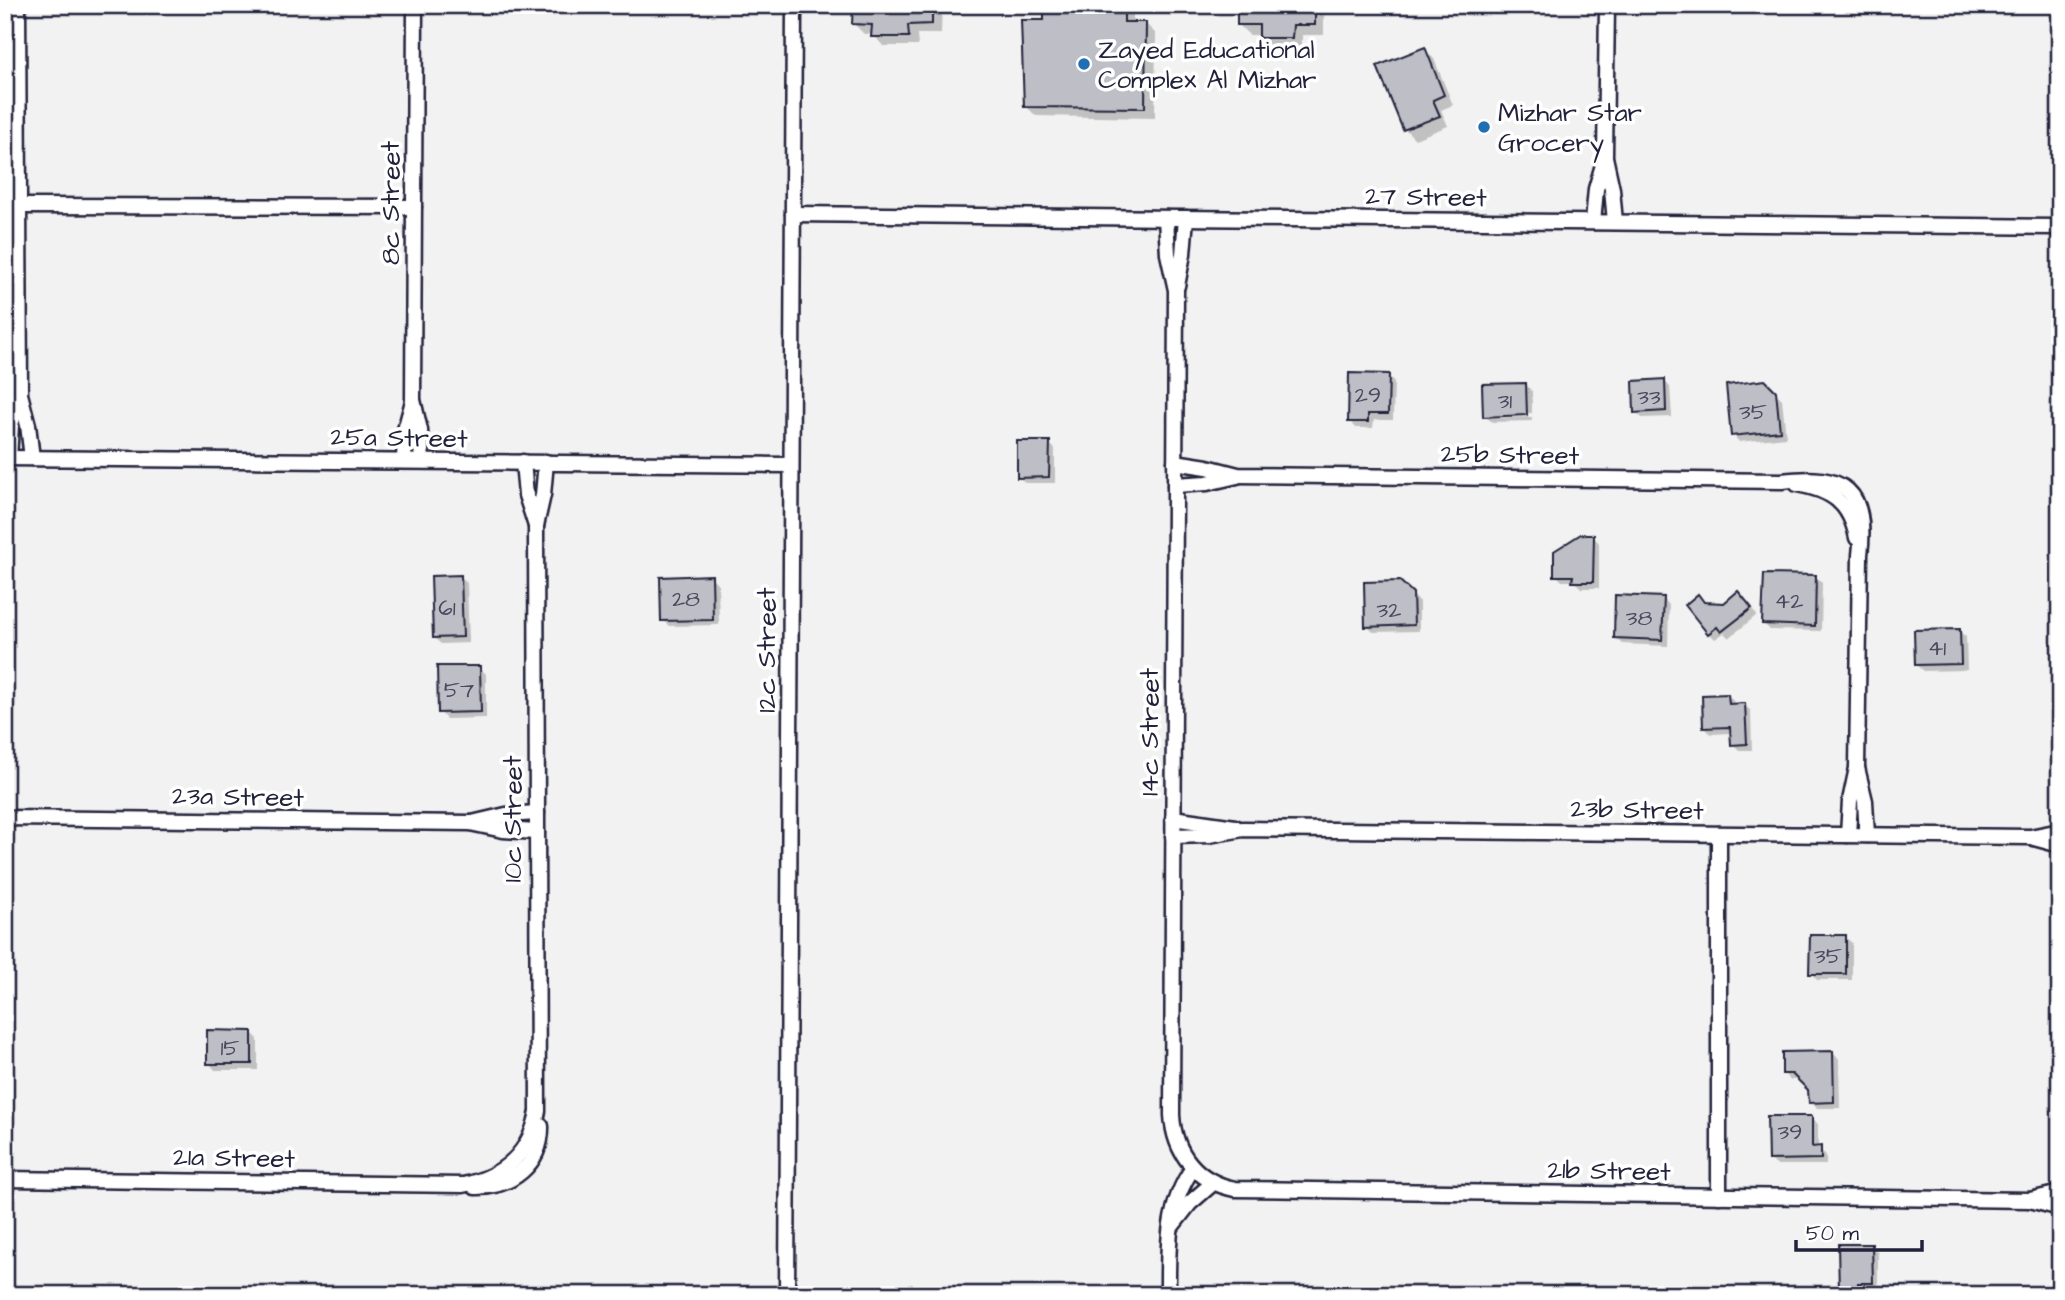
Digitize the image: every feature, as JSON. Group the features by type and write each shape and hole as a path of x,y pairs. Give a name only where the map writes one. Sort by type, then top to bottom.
{"street":[{"path":"18,5 20,394 28,425 32,458"},
{"name":"8c Street","path":"415,5 414,400 422,461"},
{"name":"12c Street","path":"787,1295 794,5"},
{"path":"1607,5 1605,157 1615,222"},
{"path":"1593,222 1596,189 1605,157"},
{"path":"19,206 414,206"},
{"name":"27 Street","path":"793,214 2060,227"},
{"name":"14c Street","path":"1166,218 1168,254 1175,290 1173,1126 1179,1148 1193,1168"},
{"name":"14c Street","path":"1175,290 1183,254 1186,218"},
{"path":"7,458 11,425 20,394"},
{"name":"8c Street","path":"404,461 405,430 414,400"},
{"name":"25a Street","path":"7,458 792,465"},
{"name":"10c Street","path":"523,462 526,495 536,526"},
{"name":"10c Street","path":"520,1165 539,1143 540,1121 536,526 543,495 546,462"},
{"name":"25b Street","path":"1175,462 1238,475 1782,481 1825,491 1843,504 1854,523 1860,555 1857,768 1850,801 1848,835"},
{"name":"25b Street","path":"1175,485 1207,483 1238,475"},
{"name":"25b Street","path":"1857,768 1865,801 1867,835"},
{"name":"23a Street","path":"470,823 506,815 537,813"},
{"name":"23a Street","path":"5,818 470,823 503,830 537,832"},
{"name":"23b Street","path":"1173,818 1243,829 2029,837 2060,831"},
{"name":"23b Street","path":"1173,836 1209,835 1243,829"},
{"path":"1719,834 1719,1196"},
{"name":"23b Street","path":"2029,837 2060,845"},
{"name":"21a Street","path":"5,1179 463,1185 520,1165"},
{"path":"1168,1295 1175,1201 1193,1168"},
{"name":"21b Street","path":"1193,1168 1213,1183 1235,1189 2030,1200 2060,1193"},
{"path":"1171,1227 1191,1203 1213,1183"},
{"name":"21b Street","path":"2030,1200 2060,1208"}],"building":[{"path":"853,5 932,5 932,24 908,25 909,37 871,37 872,25 852,24"},
{"name":"Zayed Educational Complex Al Mizhar","path":"1044,5 1124,5 1124,22 1146,22 1145,108 1024,107 1021,20 1044,20"},
{"name":"Zayed Educational Complex Al Mizhar","path":"1237,5 1315,5 1315,25 1293,25 1292,38 1259,38 1259,25 1237,25"},
{"path":"1425,47 1444,95 1433,100 1440,116 1403,130 1377,66"},
{"path":"1349,373 1389,374 1388,414 1368,414 1368,422 1348,422"},
{"path":"1665,379 1666,411 1634,413 1633,381"},
{"path":"1765,380 1776,391 1780,431 1731,436 1726,385"},
{"path":"1526,383 1527,415 1483,417 1482,384"},
{"path":"1017,441 1050,441 1049,477 1017,478"},
{"path":"1581,534 1594,535 1593,582 1572,582 1573,576 1554,576 1554,551"},
{"path":"1764,574 1816,575 1815,626 1762,624"},
{"path":"461,575 463,637 433,638 431,576"},
{"path":"712,575 713,620 661,621 660,577"},
{"path":"1400,581 1413,593 1414,625 1365,627 1364,582"},
{"path":"1738,591 1752,608 1721,632 1717,627 1708,634 1685,605 1698,594 1704,602 1724,603"},
{"path":"1615,595 1664,597 1662,640 1614,638"},
{"path":"1960,629 1961,664 1915,665 1914,630"},
{"path":"437,666 480,666 481,712 438,713"},
{"path":"1728,694 1729,704 1745,703 1747,744 1731,745 1730,727 1703,728 1702,695"},
{"path":"1810,935 1846,935 1846,974 1809,974"},
{"path":"207,1030 252,1031 252,1064 207,1064"},
{"path":"1833,1051 1834,1102 1809,1103 1808,1090 1792,1074 1782,1074 1782,1052"},
{"path":"1767,1116 1812,1116 1812,1147 1821,1146 1821,1159 1768,1160"},
{"path":"1838,1244 1872,1244 1873,1283 1858,1283 1858,1293 1839,1293"}],"place":[{"name":"Zayed Educational Complex Al Mizhar","path":"1084,64"},
{"name":"Mizhar Star Grocery","path":"1484,127"}]}
